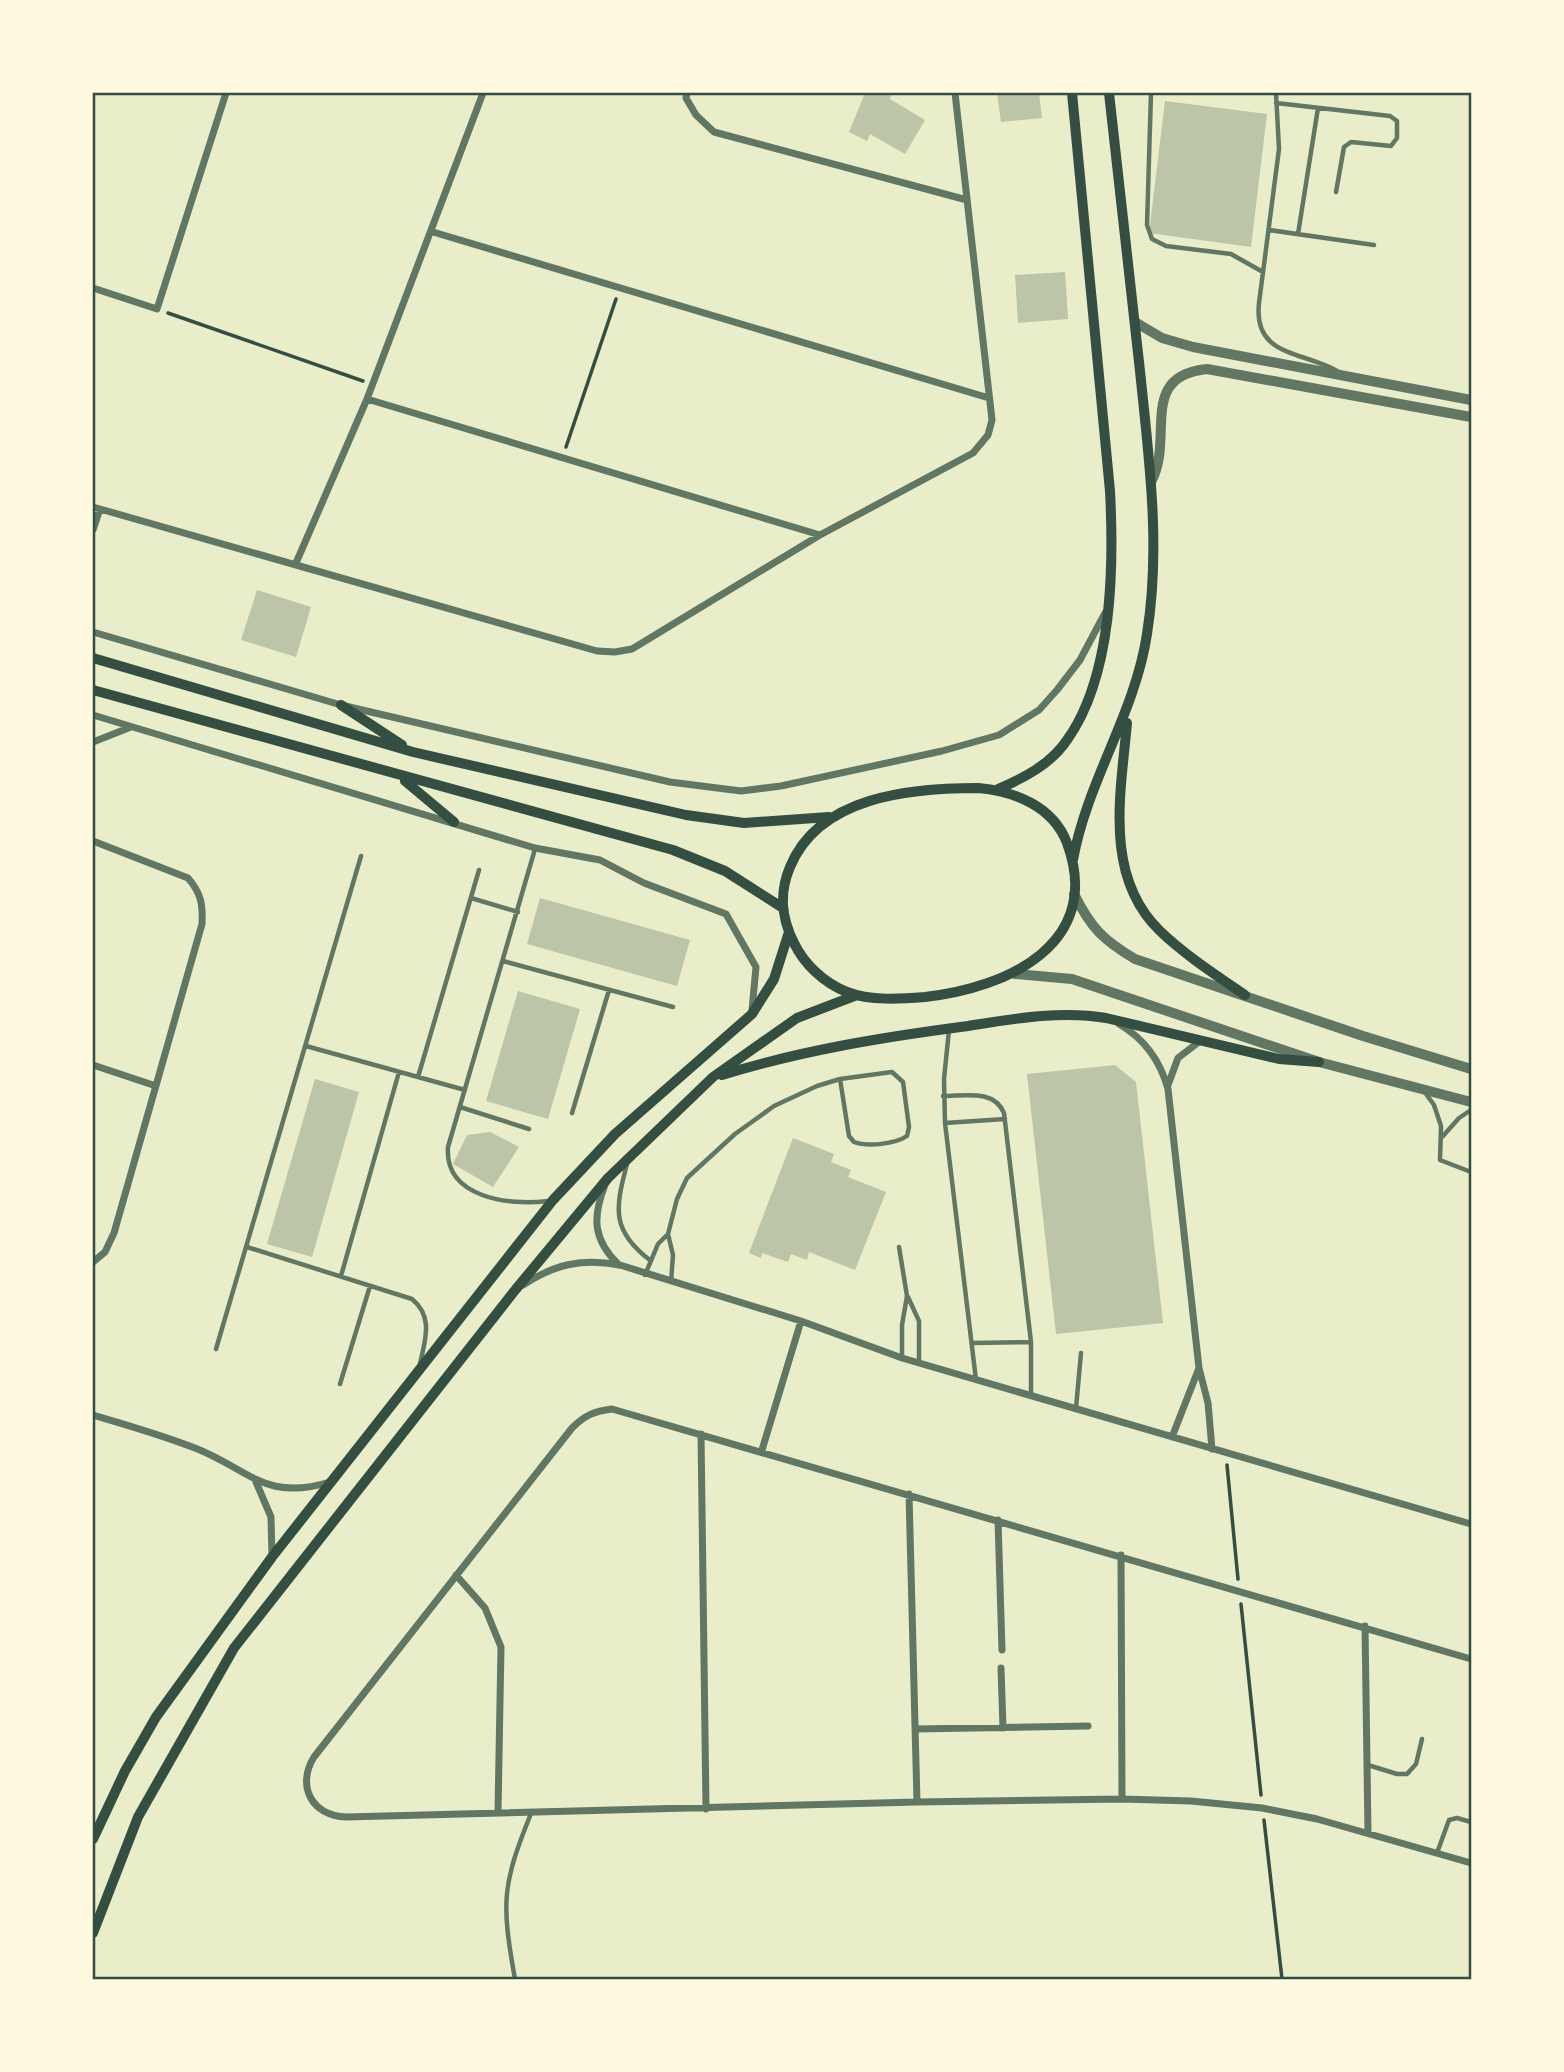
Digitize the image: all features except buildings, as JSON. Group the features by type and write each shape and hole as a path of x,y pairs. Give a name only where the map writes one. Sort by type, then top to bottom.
{"main road":[{"path":"996,789 1036,770 1067,741 1092,688 1107,609 1113,535 1111,491 1072,93"},
{"path":"1073,862 1065,838 1047,814 1012,793 996,789 956,788 912,793 870,802 817,826 794,858 785,881 783,908 789,932 809,967 830,983 857,995 907,999 953,994 1014,974 1051,945 1066,922 1074,894 1073,862 1083,818 1129,707 1147,638 1154,582 1151,482 1109,93"},
{"path":"93,657 413,752 711,819 775,823 832,817"},
{"path":"93,690 400,777 673,850 725,870 783,908"},
{"path":"341,705 413,752"},
{"path":"1129,707 1118,821 1120,851 1129,884 1142,909 1158,929 1186,954 1245,995"},
{"path":"400,777 454,822"},
{"path":"93,1839 125,1771 156,1717 272,1557 553,1200 615,1134 752,1014 774,979 789,932"},
{"path":"93,1933 138,1817 234,1648 516,1289 608,1178 713,1077 797,1018 857,995"},
{"path":"713,1077 791,1054 949,1028 1077,1015 1106,1018 1279,1059 1319,1062"}],"street":[{"path":"93,288 157,309 226,93"},
{"path":"296,563 367,399 433,232 483,93"},
{"path":"687,93 686,98 696,116 714,132 967,200"},
{"path":"93,530 97,508 597,651 632,649 820,535 974,453 985,442 991,428 989,398 955,93"},
{"path":"433,232 989,398"},
{"path":"1135,322 1177,343 1471,400"},
{"path":"1151,482 1162,452 1162,401 1168,388 1178,377 1192,371 1207,369 1471,417"},
{"path":"367,399 820,535"},
{"path":"93,632 341,705 684,785 741,791 781,786 973,744 1019,725 1057,690 1080,660 1107,609"},
{"path":"93,715 535,848 600,860 644,883 726,914 755,967 752,1014"},
{"path":"93,742 131,727"},
{"path":"93,841 188,878 198,890 203,905 202,924 111,1243 93,1262"},
{"path":"1074,894 1089,924 1107,943 1126,954 1363,1036 1471,1069"},
{"path":"1014,974 1072,979 1319,1062 1471,1102"},
{"path":"1106,1018 1134,1033 1146,1044 1160,1065 1168,1089 1199,1368 1208,1403 1212,1449"},
{"path":"1168,1089 1170,1073 1178,1058 1200,1041"},
{"path":"93,1065 156,1086"},
{"path":"608,1178 598,1205 595,1223 604,1249 620,1265"},
{"path":"516,1289 553,1268 568,1263 598,1261 620,1265 645,1276 801,1321 902,1358 976,1381 1471,1524"},
{"path":"762,1450 801,1321"},
{"path":"1172,1437 1199,1368"},
{"path":"1471,1659 762,1450 612,1409 597,1410 583,1417 456,1574 314,1757 306,1777 306,1788 316,1807 335,1817 532,1810 706,1809 1122,1798 1262,1808 1368,1833 1471,1863"},
{"path":"93,1415 199,1450 256,1482 296,1489 330,1482"},
{"path":"701,1434 706,1809"},
{"path":"256,1482 271,1517 272,1557"},
{"path":"909,1494 917,1802"},
{"path":"998,1520 1002,1650"},
{"path":"1121,1555 1122,1798"},
{"path":"456,1574 485,1608 501,1647 498,1811"},
{"path":"1365,1626 1368,1833"},
{"path":"1001,1668 1003,1728"},
{"path":"915,1729 1088,1726"}],"lane":[{"path":"1151,93 1147,225 1152,239 1166,246 1231,254 1263,272"},
{"path":"1276,93 1279,149 1258,313 1263,333 1278,348 1316,360 1344,375"},
{"path":"1276,103 1390,116 1399,126 1397,138 1391,146 1351,142 1344,147 1336,192"},
{"path":"1298,234 1318,108"},
{"path":"1269,230 1374,245"},
{"path":"535,848 447,1160 451,1172 460,1183 501,1200 530,1203 553,1200"},
{"path":"216,1349 361,856"},
{"path":"418,1077 479,870"},
{"path":"471,898 518,912"},
{"path":"503,961 673,1007"},
{"path":"572,1113 609,990"},
{"path":"949,1028 943,1097 945,1124 976,1381"},
{"path":"306,1046 465,1090"},
{"path":"341,1276 399,1072"},
{"path":"645,1276 658,1244 668,1234 682,1188 703,1161 774,1106 840,1079 884,1072 898,1076 905,1089 909,1128 907,1136 899,1140 870,1144 854,1142 847,1128 840,1079"},
{"path":"1422,1088 1438,1115 1442,1137 1438,1152 1440,1160 1471,1172"},
{"path":"943,1097 992,1098 1002,1107 1031,1342 1031,1396"},
{"path":"460,1107 529,1129"},
{"path":"1442,1137 1459,1118 1471,1110"},
{"path":"945,1124 1005,1119"},
{"path":"628,1158 617,1203 617,1215 631,1245 651,1261"},
{"path":"668,1234 672,1248 671,1283"},
{"path":"247,1247 412,1299 423,1310 427,1325 419,1368"},
{"path":"899,1247 907,1296 919,1321 919,1363"},
{"path":"340,1384 370,1286"},
{"path":"902,1358 902,1325 907,1296"},
{"path":"972,1343 1031,1342"},
{"path":"1076,1410 1081,1353"},
{"path":"1367,1765 1397,1774 1407,1774 1414,1768 1422,1739"},
{"path":"515,1979 505,1925 505,1892 512,1861 532,1810"},
{"path":"1437,1853 1448,1820 1457,1818 1471,1822"}],"path":[{"path":"562,459 620,288"},
{"path":"157,309 372,385"},
{"path":"1226,1453 1282,1979"}]}
